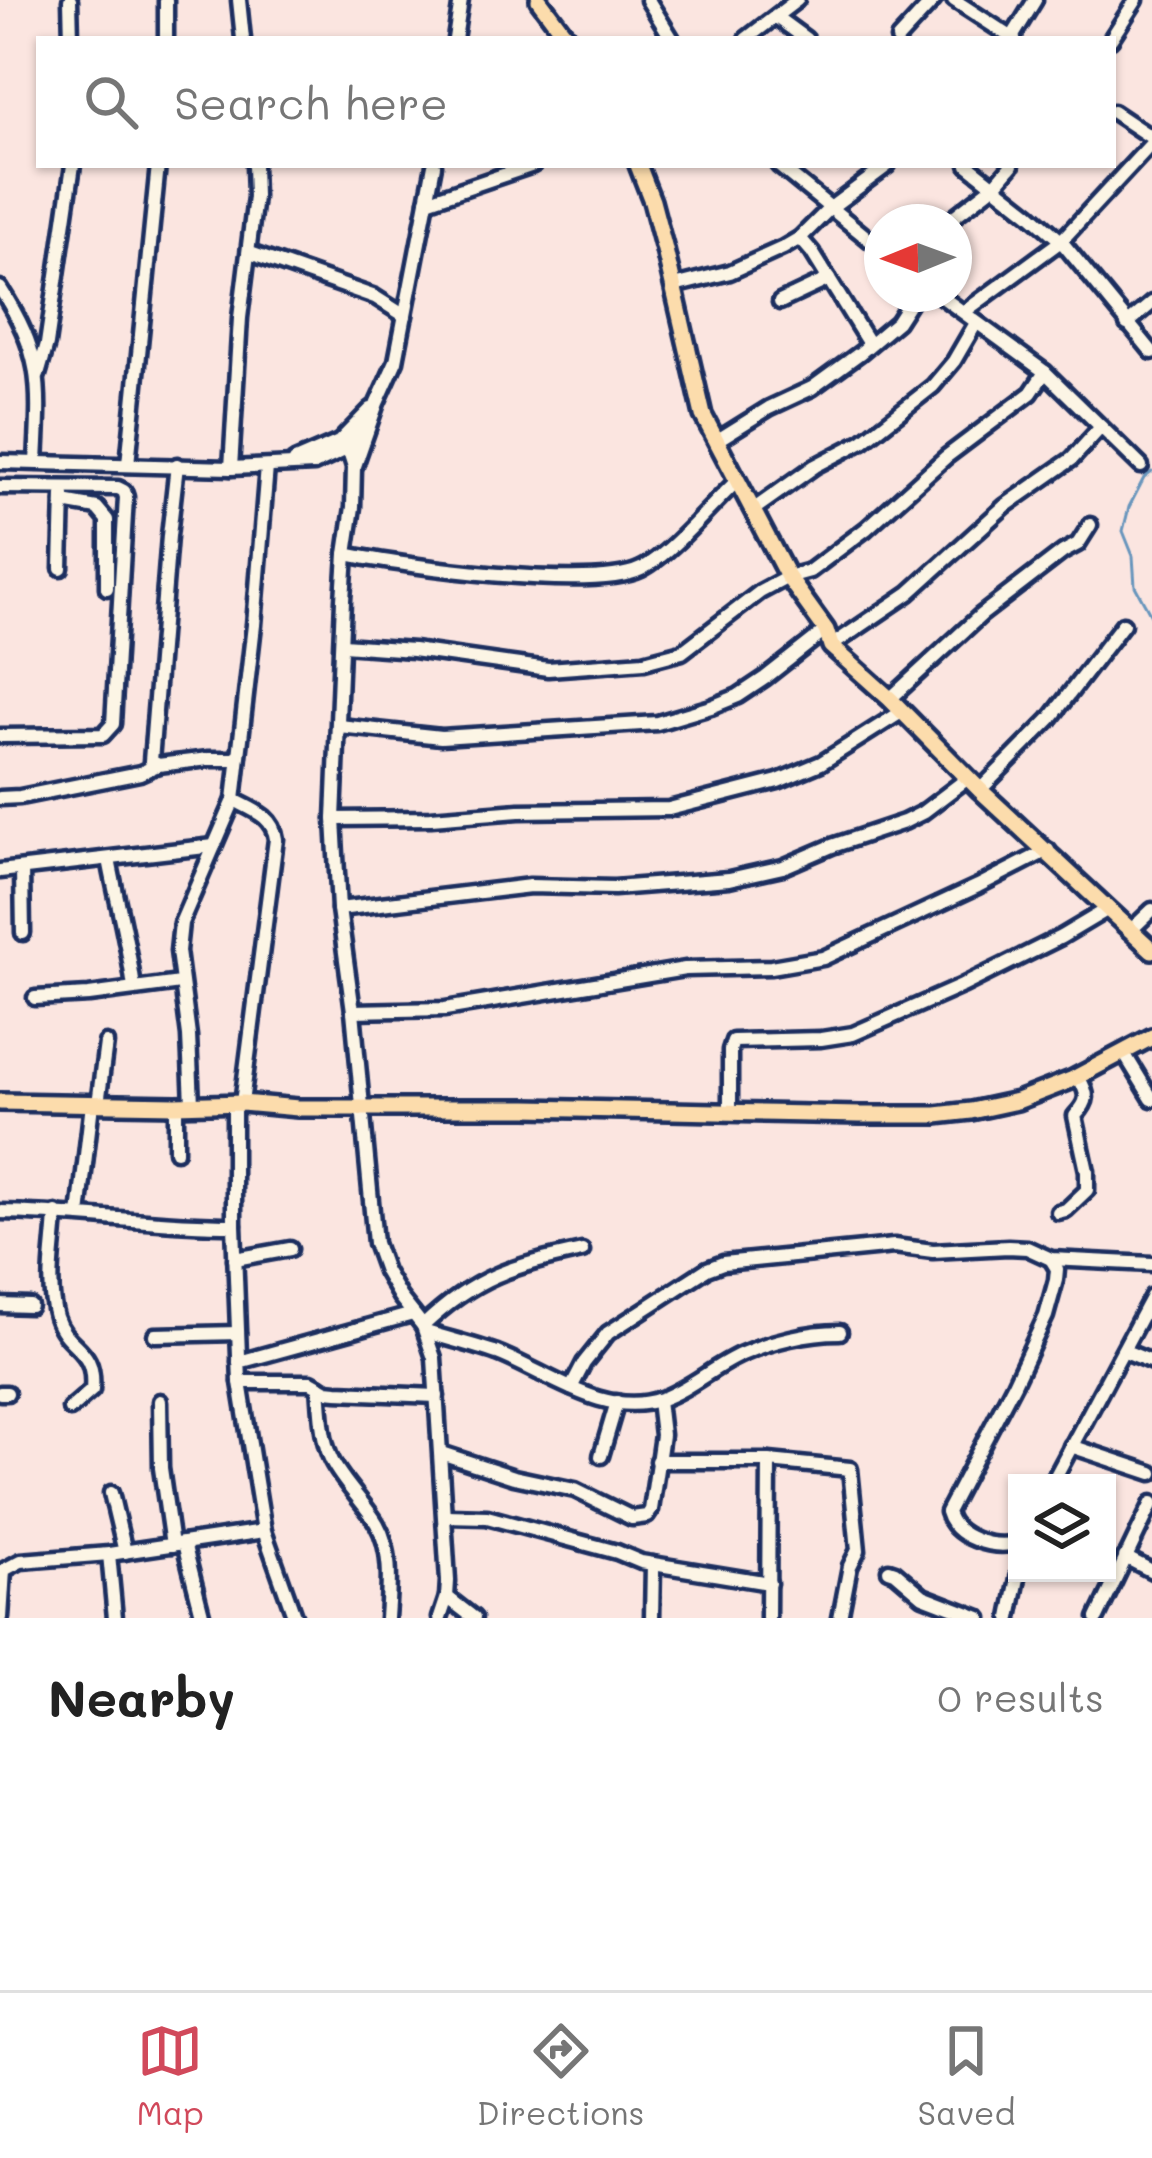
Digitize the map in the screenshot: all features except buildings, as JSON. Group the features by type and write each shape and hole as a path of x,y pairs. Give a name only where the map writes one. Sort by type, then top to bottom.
{"main road":[{"path":"539,0 566,36"},
{"path":"639,168 674,286 703,415 788,578 828,638 974,784 1152,950"},
{"path":"0,1102 900,1115 971,1112 1017,1101 1078,1077 1152,1037"}],"street":[{"path":"70,0 71,36"},
{"path":"166,0 166,36"},
{"path":"239,0 243,36"},
{"path":"455,36 461,0"},
{"path":"648,0 670,36"},
{"path":"750,36 797,0"},
{"path":"901,36 934,0"},
{"path":"954,0 1009,36"},
{"path":"1013,36 1035,0"},
{"path":"1114,36 1136,0"},
{"path":"776,17 802,36"},
{"path":"972,306 1060,242 1152,141 1116,114"},
{"path":"38,375 47,344 74,168"},
{"path":"128,464 158,168"},
{"path":"231,468 254,168"},
{"path":"433,168 396,361 351,471 347,492 353,507 346,554 334,819 338,909 353,1012 375,1244 385,1271 425,1329 435,1367 446,1516 446,1598 440,1618"},
{"path":"427,201 524,168"},
{"path":"781,168 864,236"},
{"path":"674,286 730,272 800,238 829,209 884,168"},
{"path":"972,168 1060,242 1152,352"},
{"path":"970,204 1009,168"},
{"path":"800,238 869,344"},
{"path":"250,253 375,297 406,316"},
{"path":"780,302 829,279"},
{"path":"0,287 22,322 38,375 36,462"},
{"path":"1127,324 1152,303"},
{"path":"716,441 812,388 903,312"},
{"path":"964,312 1046,372 1141,466"},
{"path":"22,322 51,314"},
{"path":"753,510 815,466 863,441 933,386 976,323"},
{"path":"343,645 548,669 666,659 682,652 736,608 810,571 866,529 946,457 1030,393 1046,372"},
{"path":"283,467 343,445 377,403"},
{"path":"314,464 370,421"},
{"path":"339,726 441,737 657,722 738,696 909,593 993,515 1072,459 1101,427"},
{"path":"343,445 351,471"},
{"path":"0,462 231,468 314,464 351,471"},
{"path":"158,765 150,755 177,465"},
{"path":"176,1151 189,1036 180,983 181,923 234,800 267,467"},
{"path":"346,554 442,569 565,577 631,574 662,556 737,481"},
{"path":"0,487 63,495 98,508 107,520 106,588"},
{"path":"0,736 103,735 113,724 126,497 118,488 63,495"},
{"path":"61,568 63,495"},
{"path":"334,819 669,809 778,781 821,763 896,705 981,615 1078,544 1090,525"},
{"path":"338,909 530,886 614,888 757,875 904,822 974,784 1050,719 1123,624"},
{"path":"0,798 158,765 238,759"},
{"path":"234,800 265,816 276,839 238,1104 234,1225 240,1382 265,1531 295,1618"},
{"path":"0,871 214,846"},
{"path":"353,1012 445,1009 685,969 772,967 823,958 1048,850"},
{"path":"109,859 134,989"},
{"path":"22,870 23,934"},
{"path":"730,1113 733,1041 853,1034 962,986 1108,909"},
{"path":"1130,931 1152,910"},
{"path":"34,998 180,983"},
{"path":"79,1215 106,1043"},
{"path":"1124,1053 1152,1099"},
{"path":"1058,1212 1087,1190 1076,1116 1088,1094 1078,1077"},
{"path":"0,1212 234,1225"},
{"path":"56,1213 52,1277 56,1317 92,1368 92,1390 70,1409"},
{"path":"571,1388 608,1334 706,1269 723,1263 894,1246 933,1251 1027,1248 1052,1259 1152,1264"},
{"path":"235,1259 290,1249"},
{"path":"425,1329 454,1298 501,1271 582,1250"},
{"path":"1008,1545 975,1540 952,1524 947,1512 1046,1316 1056,1280 1052,1259"},
{"path":"1057,1474 1152,1296"},
{"path":"0,1305 29,1306"},
{"path":"239,1362 413,1314"},
{"path":"425,1329 617,1402 658,1400 742,1353 840,1332"},
{"path":"155,1336 238,1333"},
{"path":"1124,1351 1152,1362"},
{"path":"240,1382 311,1382 327,1391 436,1396"},
{"path":"319,1386 330,1457 383,1538 389,1580 387,1618"},
{"path":"160,1400 161,1468 178,1544 203,1618"},
{"path":"441,1453 514,1477 575,1490 640,1519 651,1510 662,1435 658,1400"},
{"path":"602,1456 617,1402"},
{"path":"1071,1446 1152,1473"},
{"path":"657,1461 769,1461 850,1469 857,1550 840,1618"},
{"path":"768,1618 769,1461"},
{"path":"111,1493 125,1552"},
{"path":"1097,1618 1152,1503"},
{"path":"446,1516 488,1517 653,1564 769,1583"},
{"path":"1,1618 4,1570 21,1561 109,1554 265,1531"},
{"path":"109,1554 116,1618"},
{"path":"1125,1556 1152,1571"},
{"path":"652,1618 653,1564"},
{"path":"889,1570 923,1596 980,1618"},
{"path":"1010,1618 1017,1582"},
{"path":"446,1598 474,1618"}],"waterway":[{"path":"1152,472 1129,507 1123,531 1133,556 1135,586 1152,617"}]}
